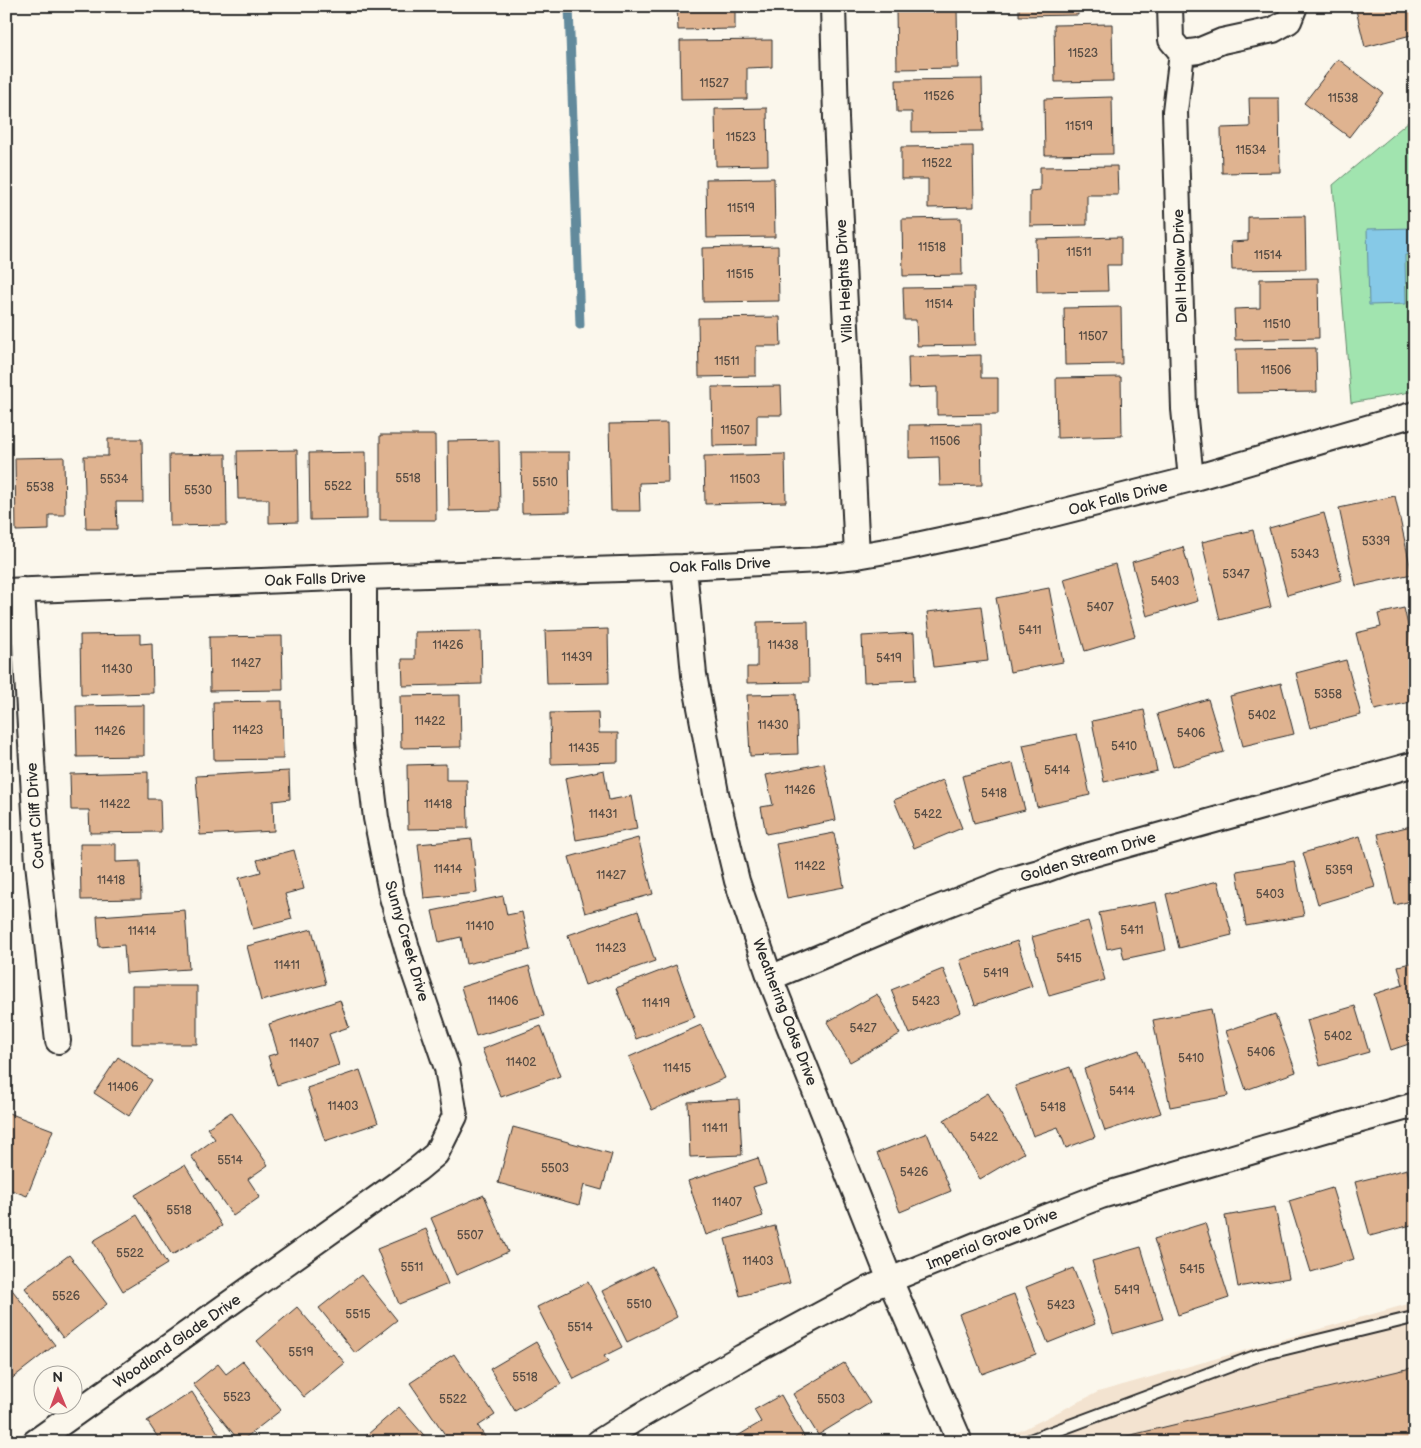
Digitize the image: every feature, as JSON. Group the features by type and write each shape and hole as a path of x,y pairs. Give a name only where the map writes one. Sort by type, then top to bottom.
{"street":[{"name":"Villa Heights Drive","path":"833,6 836,118 857,556"},
{"path":"1170,6 1171,40 1182,53 1198,51 1222,41 1273,30 1289,21 1294,6"},
{"name":"Dell Hollow Drive","path":"1182,53 1175,110 1184,409 1191,479"},
{"name":"Oak Falls Drive","path":"14,590 684,567 819,560 857,556 1010,525 1191,479 1415,414"},
{"name":"Weathering Oaks Drive","path":"684,567 694,675 716,793 738,881 770,978 890,1280 958,1437"},
{"name":"Sunny Creek Drive","path":"320,1239 418,1170 436,1154 455,1116 447,1068 414,972 392,897 376,818 367,742 364,577"},
{"name":"Court Cliff Drive","path":"14,590 38,864 58,1041"},
{"name":"Golden Stream Drive","path":"770,978 1007,881 1072,860 1415,764"},
{"name":"Imperial Grove Drive","path":"599,1442 742,1357 868,1289 1000,1234 1101,1196 1415,1105"},
{"name":"Woodland Glade Drive","path":"35,1442 320,1239"}],"lane":[{"path":"1026,1442 1259,1355 1415,1317"}],"shaded area":[{"path":"1415,1302 1415,1442 998,1442 1098,1392"}],"green space":[{"path":"1415,116 1415,391 1351,403 1333,185"}],"water":[{"path":"1415,228 1415,254 1405,255 1406,304 1369,305 1367,229"}],"building":[{"path":"677,6 735,6 735,29 678,30"},
{"path":"1019,6 1078,6 1078,15 1019,16"},
{"path":"1355,6 1415,6 1415,34 1365,47"},
{"path":"957,9 958,68 897,69 896,10"},
{"path":"1112,24 1113,81 1055,82 1054,25"},
{"path":"772,40 772,67 747,68 747,99 681,100 680,41"},
{"path":"1338,59 1383,93 1349,137 1304,103"},
{"path":"982,79 983,131 912,132 912,112 897,112 896,80"},
{"path":"1112,97 1113,154 1045,155 1044,99"},
{"path":"1249,98 1279,98 1280,172 1222,173 1221,128 1250,127"},
{"path":"767,108 768,165 716,166 715,109"},
{"path":"973,146 974,207 928,208 928,179 901,179 901,147"},
{"path":"1117,166 1118,195 1087,195 1087,225 1030,226 1030,191 1040,190 1040,167"},
{"path":"774,178 775,237 707,238 706,179"},
{"path":"1305,216 1306,269 1232,270 1231,242 1248,241 1248,217"},
{"path":"961,218 962,275 903,276 902,219"},
{"path":"1121,237 1121,265 1107,265 1108,291 1037,292 1036,239"},
{"path":"778,246 779,301 703,302 702,248"},
{"path":"1318,278 1319,338 1235,340 1234,309 1260,308 1260,279"},
{"path":"974,287 975,345 917,346 916,320 904,320 903,288"},
{"path":"1121,307 1122,364 1065,365 1064,308"},
{"path":"780,317 781,346 756,346 756,376 699,377 698,318"},
{"path":"1316,348 1317,392 1237,393 1236,349"},
{"path":"981,355 981,378 998,378 998,414 937,415 937,387 909,388 908,357"},
{"path":"1121,377 1122,436 1057,438 1056,378"},
{"path":"781,386 782,415 757,415 757,445 713,446 712,387"},
{"path":"667,423 668,482 639,483 640,511 611,511 609,424"},
{"path":"981,424 982,485 940,486 939,457 909,458 909,425"},
{"path":"380,435 435,435 436,520 380,520"},
{"path":"108,439 142,439 143,502 116,502 117,529 86,529 84,456 108,456"},
{"path":"499,440 500,510 449,511 448,441"},
{"path":"297,450 298,522 269,523 269,499 238,499 237,451"},
{"path":"366,452 367,519 310,520 309,453"},
{"path":"521,452 569,452 570,512 522,513"},
{"path":"226,454 227,525 170,526 169,455"},
{"path":"785,454 786,502 705,504 704,456"},
{"path":"64,457 65,515 49,515 49,530 16,531 15,458"},
{"path":"1415,484 1415,505 1409,486"},
{"path":"1395,496 1412,574 1356,586 1339,508"},
{"path":"1324,513 1342,580 1287,595 1269,528"},
{"path":"1253,530 1271,607 1220,620 1202,542"},
{"path":"1183,547 1198,601 1147,616 1132,562"},
{"path":"1115,564 1135,636 1085,651 1064,579"},
{"path":"1049,588 1063,662 1010,672 996,598"},
{"path":"981,606 988,661 934,667 927,612"},
{"path":"1404,608 1415,656 1415,701 1375,710 1356,633 1381,627 1378,614"},
{"path":"808,621 809,682 747,683 747,667 757,667 757,622"},
{"path":"608,629 609,683 547,684 545,631"},
{"path":"481,631 482,684 403,686 402,659 415,659 415,632"},
{"path":"914,633 916,680 864,682 862,636"},
{"path":"140,634 140,644 152,643 153,693 81,695 80,635"},
{"path":"282,636 283,690 210,691 209,637"},
{"path":"1346,660 1361,715 1310,728 1296,673"},
{"path":"1281,683 1294,734 1243,746 1230,696"},
{"path":"796,694 798,754 750,756 747,695"},
{"path":"460,695 461,747 401,748 400,696"},
{"path":"1208,699 1224,752 1173,767 1157,714"},
{"path":"282,701 283,759 214,760 213,702"},
{"path":"144,705 144,756 77,757 76,706"},
{"path":"1144,710 1157,771 1104,782 1092,721"},
{"path":"598,712 599,733 618,733 618,762 551,764 550,713"},
{"path":"1077,734 1090,795 1037,807 1023,745"},
{"path":"824,763 836,820 766,834 761,807 773,805 766,775"},
{"path":"1013,763 1025,810 974,823 962,776"},
{"path":"446,764 446,780 467,780 468,828 408,829 407,765"},
{"path":"604,770 609,800 631,796 637,829 576,840 565,778"},
{"path":"289,771 290,799 273,801 274,831 200,835 196,776"},
{"path":"148,772 148,799 160,799 161,832 90,833 89,810 71,810 70,774"},
{"path":"943,780 962,828 914,848 894,800"},
{"path":"1415,825 1415,900 1395,905 1378,834"},
{"path":"834,833 844,887 787,898 776,844"},
{"path":"1360,836 1375,887 1318,904 1303,853"},
{"path":"638,838 653,894 585,913 569,857"},
{"path":"472,839 477,893 424,898 418,844"},
{"path":"80,844 116,844 116,862 140,861 141,899 81,900"},
{"path":"294,850 304,889 285,894 292,919 253,929 239,878 261,872 257,860"},
{"path":"1294,861 1304,916 1246,926 1237,871"},
{"path":"1218,881 1232,935 1179,948 1166,894"},
{"path":"503,896 507,915 522,912 530,950 466,964 461,937 439,942 432,911"},
{"path":"1156,902 1166,950 1124,959 1121,946 1107,949 1099,913"},
{"path":"185,910 189,969 126,973 124,945 99,947 97,916"},
{"path":"638,911 655,961 585,985 568,935"},
{"path":"1088,921 1105,980 1049,996 1032,937"},
{"path":"312,929 326,984 261,1001 247,946"},
{"path":"1017,941 1032,986 975,1005 960,960"},
{"path":"1415,962 1415,1042 1391,1050 1374,994 1403,985 1398,966"},
{"path":"676,965 695,1017 636,1039 616,988"},
{"path":"529,966 544,1016 476,1036 461,987"},
{"path":"943,969 961,1012 910,1034 891,990"},
{"path":"132,986 197,986 197,1044 132,1044"},
{"path":"877,994 900,1034 850,1062 827,1022"},
{"path":"340,1000 349,1027 329,1034 339,1065 277,1085 268,1056 278,1053 269,1024"},
{"path":"1355,1006 1369,1052 1320,1066 1307,1020"},
{"path":"1211,1009 1228,1096 1170,1107 1153,1020"},
{"path":"1275,1014 1296,1072 1246,1090 1226,1031"},
{"path":"701,1025 725,1078 652,1110 629,1057"},
{"path":"541,1026 560,1076 501,1097 482,1049"},
{"path":"1139,1050 1161,1113 1105,1131 1084,1069"},
{"path":"118,1057 152,1080 129,1116 94,1093"},
{"path":"1070,1067 1095,1137 1066,1148 1058,1127 1033,1136 1015,1086"},
{"path":"360,1070 378,1123 325,1141 307,1088"},
{"path":"988,1093 1024,1153 980,1179 944,1120"},
{"path":"739,1099 742,1155 690,1157 688,1102"},
{"path":"6,1112 53,1130 27,1196 6,1188"},
{"path":"231,1112 268,1165 248,1179 260,1197 233,1216 191,1156 215,1139 207,1128"},
{"path":"513,1127 612,1154 602,1190 584,1185 579,1205 498,1183"},
{"path":"927,1133 951,1191 900,1212 877,1153"},
{"path":"758,1158 766,1183 753,1187 763,1216 706,1235 688,1181"},
{"path":"185,1165 222,1226 172,1255 135,1195"},
{"path":"1407,1169 1415,1199 1415,1224 1370,1236 1355,1182"},
{"path":"1332,1188 1354,1259 1311,1272 1289,1201"},
{"path":"484,1195 508,1252 456,1275 431,1218"},
{"path":"1275,1207 1289,1278 1238,1287 1225,1216"},
{"path":"137,1215 167,1264 123,1291 93,1241"},
{"path":"1205,1223 1229,1298 1178,1315 1154,1239"},
{"path":"775,1226 790,1283 740,1296 725,1239"},
{"path":"426,1229 448,1284 399,1304 377,1249"},
{"path":"1141,1247 1163,1319 1113,1334 1092,1261"},
{"path":"69,1255 107,1304 63,1338 25,1288"},
{"path":"652,1266 677,1317 627,1342 602,1291"},
{"path":"1073,1268 1095,1324 1048,1343 1026,1287"},
{"path":"361,1275 397,1320 355,1353 319,1308"},
{"path":"6,1282 55,1345 10,1380 6,1375"},
{"path":"588,1282 622,1347 604,1356 608,1362 574,1379 537,1307"},
{"path":"1014,1294 1036,1354 982,1374 959,1314"},
{"path":"297,1307 345,1363 304,1397 257,1341"},
{"path":"536,1342 561,1384 515,1411 490,1369"},
{"path":"454,1354 495,1415 478,1426 487,1440 484,1442 450,1442 410,1383"},
{"path":"243,1361 281,1410 240,1442 193,1384 218,1364 226,1374"},
{"path":"844,1363 870,1403 818,1435 793,1394"},
{"path":"1415,1367 1415,1442 1102,1442"},
{"path":"192,1392 224,1442 161,1442 147,1421"},
{"path":"781,1395 807,1442 739,1442 736,1437 761,1422 754,1410"},
{"path":"399,1407 430,1442 359,1442"}],"waterway":[{"path":"569,6 580,325"}]}
